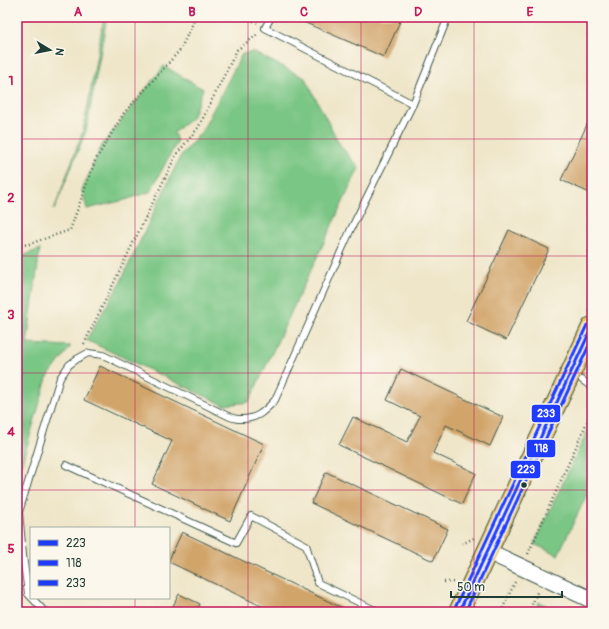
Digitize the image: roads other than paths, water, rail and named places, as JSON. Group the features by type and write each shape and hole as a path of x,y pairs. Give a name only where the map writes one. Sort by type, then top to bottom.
{"main road":[{"path":"474,612 494,554 592,327"},
{"path":"459,612 494,554 587,384 592,359"}],"street":[{"path":"494,554 592,600"}],"lane":[{"path":"271,17 265,28 413,104"},
{"path":"30,596 28,594 19,512 60,378 68,365 88,353 102,355 237,419 251,418 265,411 275,400 351,229 413,104 448,17"},
{"path":"66,466 236,543 251,516 306,545 318,582 379,612"},
{"path":"34,599 45,612"}]}
